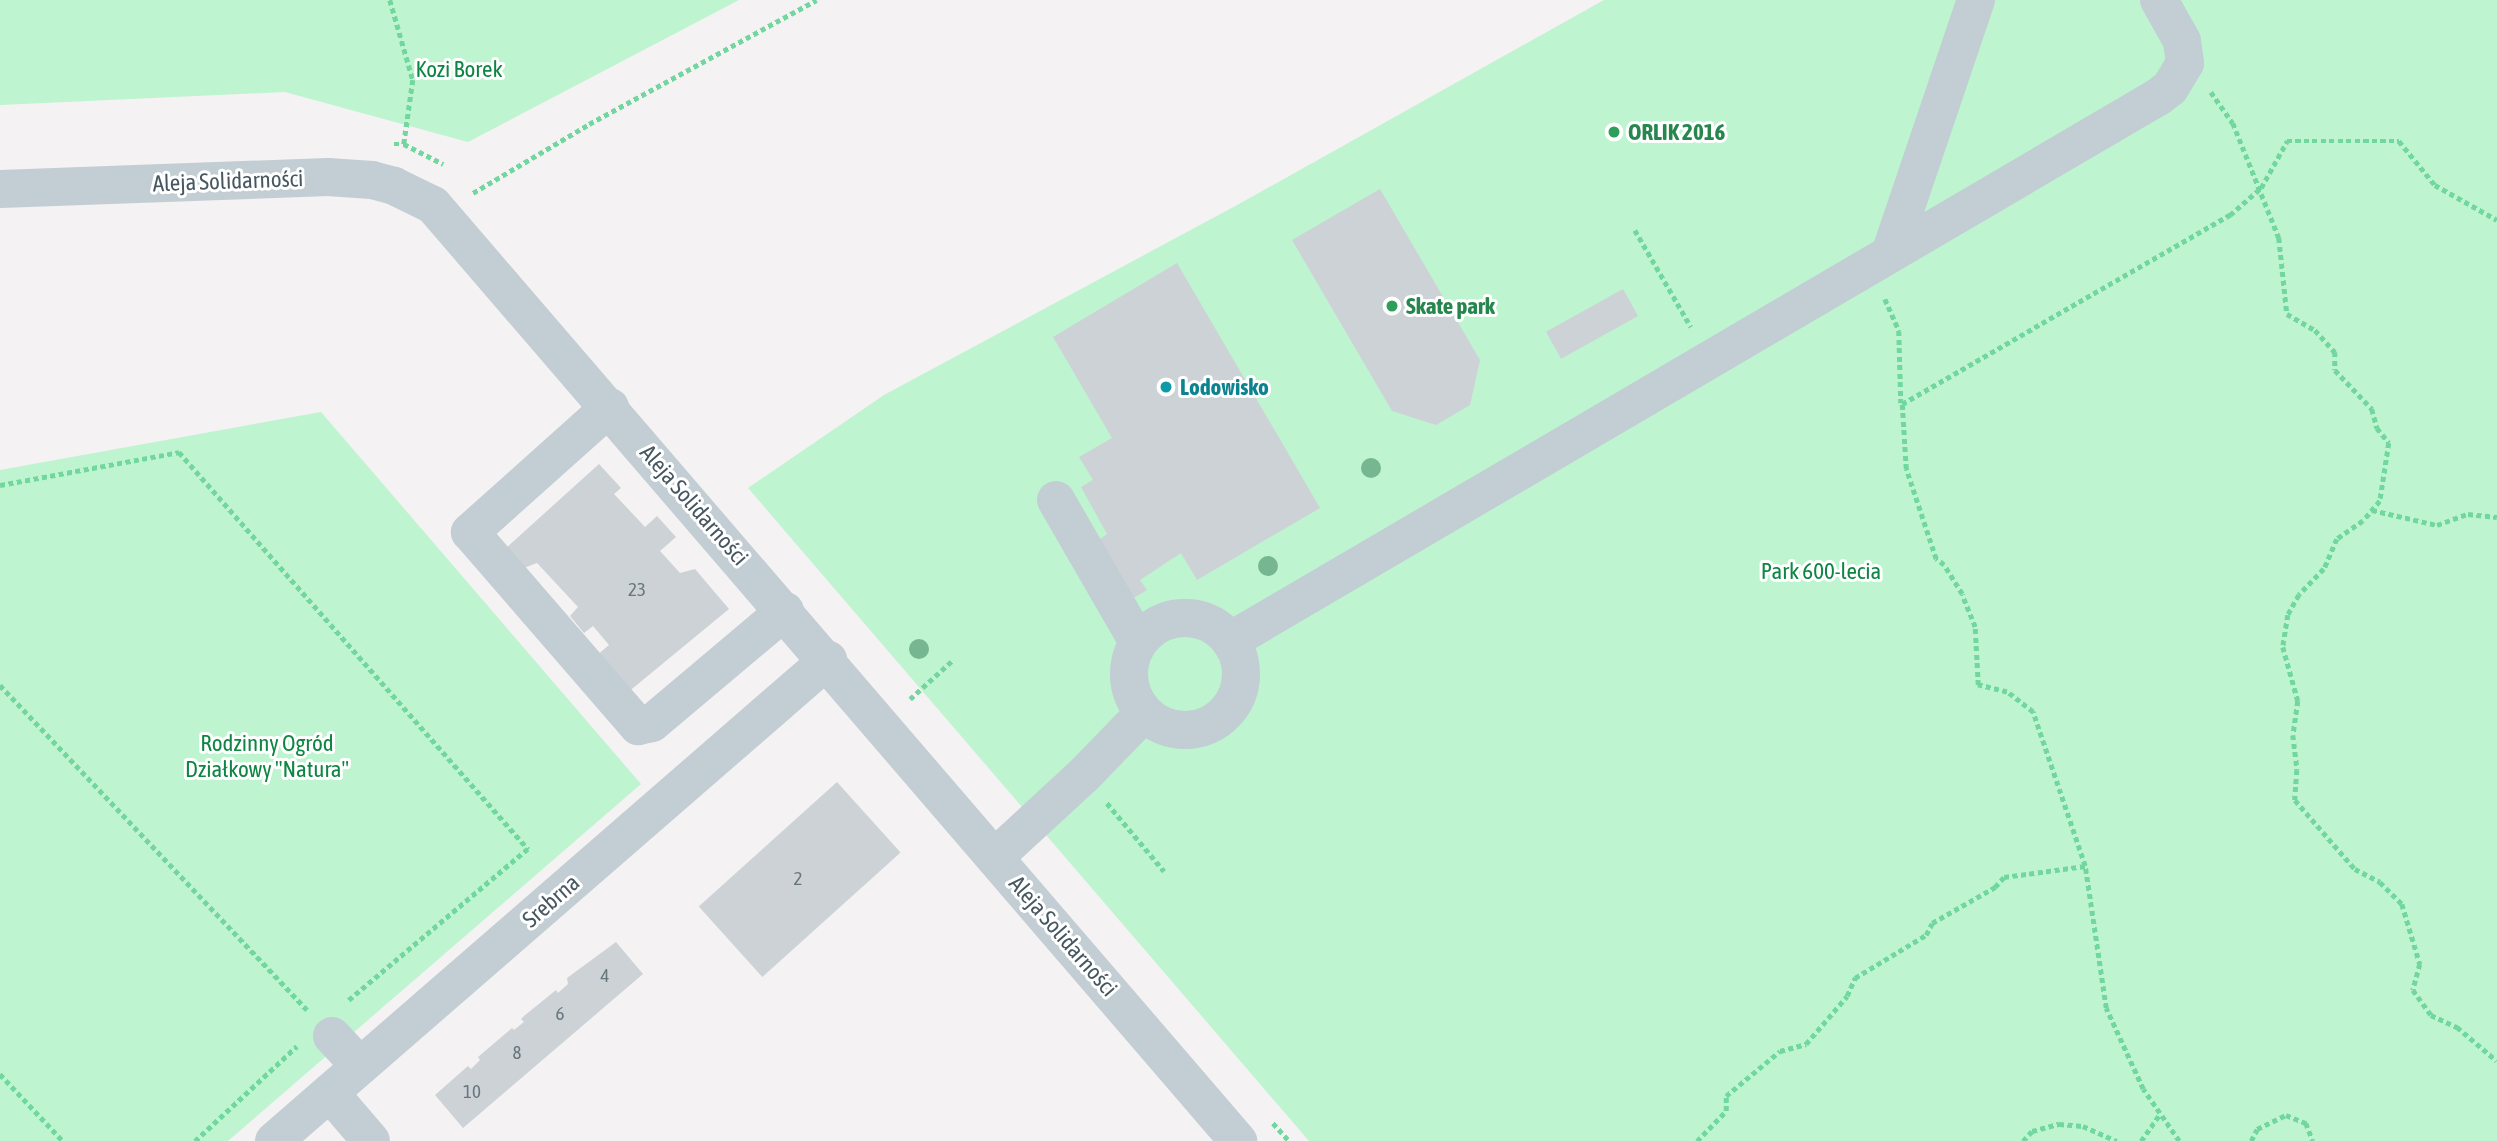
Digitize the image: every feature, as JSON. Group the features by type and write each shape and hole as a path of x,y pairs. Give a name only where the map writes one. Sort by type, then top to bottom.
{"street":[{"path":"1880,257 1976,0"},
{"path":"1230,641 1880,257 2158,97 2180,76 2185,63 2182,41 2159,0"},
{"name":"Aleja Solidarności","path":"0,189 328,177 372,180 422,197 445,216 1238,1141"},
{"path":"610,407 470,531 558,634 638,726 652,723 785,611"},
{"path":"1056,500 1138,642"},
{"path":"1184,618 1201,620 1217,628 1230,641 1238,657 1241,676 1237,695 1220,717 1196,729 1177,730 1159,724 1144,713 1135,701 1128,671 1138,642 1150,630 1166,621 1184,618"},
{"name":"Srebrna","path":"274,1141 828,660"},
{"path":"995,856 1084,775 1144,713"},
{"path":"326,1030 360,1066"},
{"path":"330,1093 371,1141"}],"path":[{"path":"390,0 413,80 394,186"},
{"path":"445,216 475,191 589,124 816,0"},
{"path":"2180,76 2197,81 2215,94 2233,123 2279,238 2287,314 2315,330 2335,352 2335,370 2372,409 2377,428 2389,443 2380,501 2337,539 2324,569 2299,595 2288,615 2283,647 2298,701 2292,735 2297,770 2295,800 2355,869 2380,882 2402,904 2420,964 2413,990 2431,1015 2457,1027 2497,1061"},
{"path":"1902,404 2230,215 2261,188 2287,141 2399,141 2435,185 2497,220"},
{"path":"1635,230 1709,358"},
{"path":"1880,257 1899,331 1906,469 1936,559 1944,565 1962,594 1975,627 1978,685 2007,692 2033,712 2085,866 2106,1008 2143,1089 2179,1141"},
{"path":"0,485 179,452 528,849 326,1030 195,1141"},
{"path":"2372,510 2438,525 2468,514 2497,517"},
{"path":"910,699 954,659"},
{"path":"0,685 326,1030"},
{"path":"1084,775 1164,871"},
{"path":"1697,1141 1726,1111 1726,1096 1780,1051 1806,1044 1847,996 1855,978 1926,935 1932,923 1995,887 2004,877 2085,866"},
{"path":"0,1074 63,1141"},
{"path":"2141,1141 2160,1114"},
{"path":"2251,1141 2257,1129 2286,1115 2306,1123 2313,1141"},
{"path":"2023,1141 2032,1131 2059,1124 2083,1126 2117,1141"}],"green space":[{"name":"Kozi Borek","path":"0,0 739,0 468,142 285,92 0,105"},
{"name":"Park 600-lecia","path":"1604,0 2497,0 2497,1141 1309,1141 748,488 884,395 1239,204"},
{"name":"Rodzinny Ogród Działkowy \"Natura\"","path":"321,412 641,784 228,1141 0,1141 0,470"}],"building":[{"name":"Skate park","path":"1380,189 1480,360 1470,405 1436,425 1392,411 1292,240"},
{"name":"Lodowisko","path":"1177,263 1320,508 1197,580 1181,553 1140,580 1147,590 1127,602 1093,544 1107,534 1081,487 1093,480 1079,457 1112,438 1053,337"},
{"path":"1623,289 1638,316 1561,359 1546,332"},
{"path":"599,464 621,488 614,494 645,527 657,516 676,537 660,551 680,573 695,569 729,609 627,693 596,656 609,645 593,626 584,633 570,616 578,607 537,563 524,568 506,548"},
{"path":"837,782 901,853 762,977 699,906"},
{"path":"616,942 643,974 463,1128 435,1095 468,1066 471,1069 480,1060 478,1057 512,1028 514,1030 524,1022 521,1019 524,1016 556,990 558,993 568,984 567,978"}],"place":[{"name":"ORLIK 2016","path":"1614,132"},
{"name":"Skate park","path":"1392,306"},
{"name":"Lodowisko","path":"1166,387"}]}
